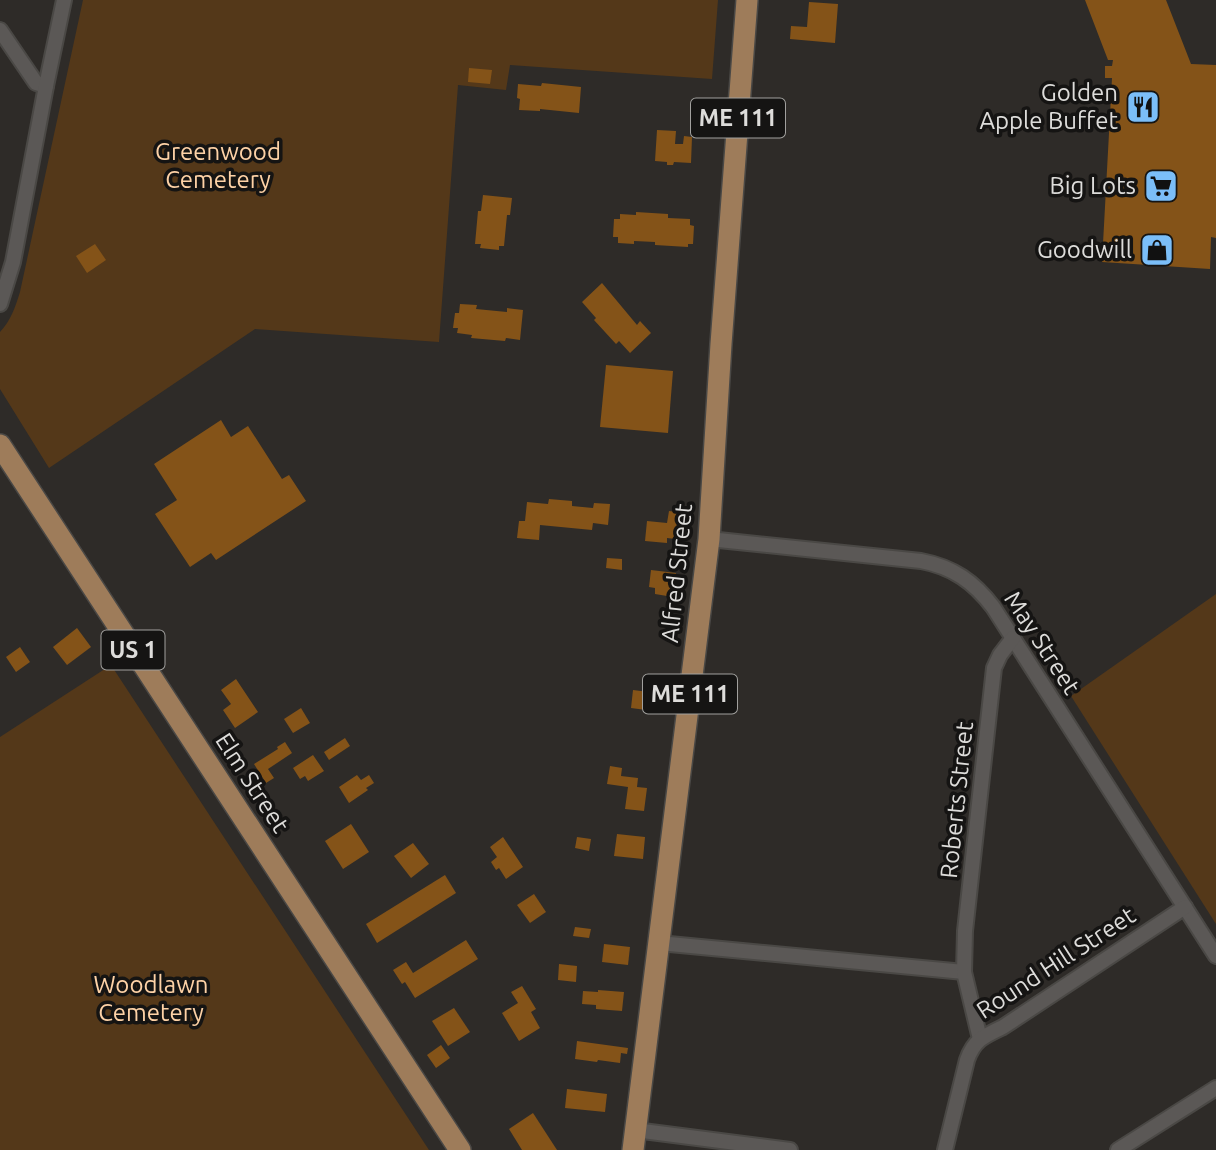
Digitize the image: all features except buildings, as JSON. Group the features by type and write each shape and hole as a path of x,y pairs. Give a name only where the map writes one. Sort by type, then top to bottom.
{"main road":[{"name":"Alfred Street","path":"634,1140 709,539 747,0"},
{"name":"Elm Street","path":"0,446 460,1150"}],"street":[{"path":"0,304 13,262 64,0"},
{"path":"0,30 36,83 46,86"},
{"name":"May Street","path":"709,539 921,561 960,574 978,589 993,607 1216,956"},
{"name":"Roberts Street","path":"980,1039 964,972 965,931 994,668 1000,654 1013,638"},
{"name":"Round Hill Street","path":"945,1150 971,1048 980,1039 1003,1027 1185,907"},
{"path":"659,943 964,972"},
{"path":"1118,1150 1216,1088"},
{"path":"634,1140 790,1150"}],"green space":[{"name":"Greenwood Cemetery","path":"83,0 718,0 712,79 510,65 506,90 458,85 439,342 255,329 49,468 0,389 0,332 12,314 20,292"},
{"path":"1216,594 1216,924 1071,696"},
{"name":"Woodlawn Cemetery","path":"111,665 429,1150 0,1150 0,737"}],"place":[{"name":"Golden Apple Buffet","path":"1143,107"},
{"name":"Big Lots","path":"1161,186"},
{"name":"Goodwill","path":"1157,250"}]}
